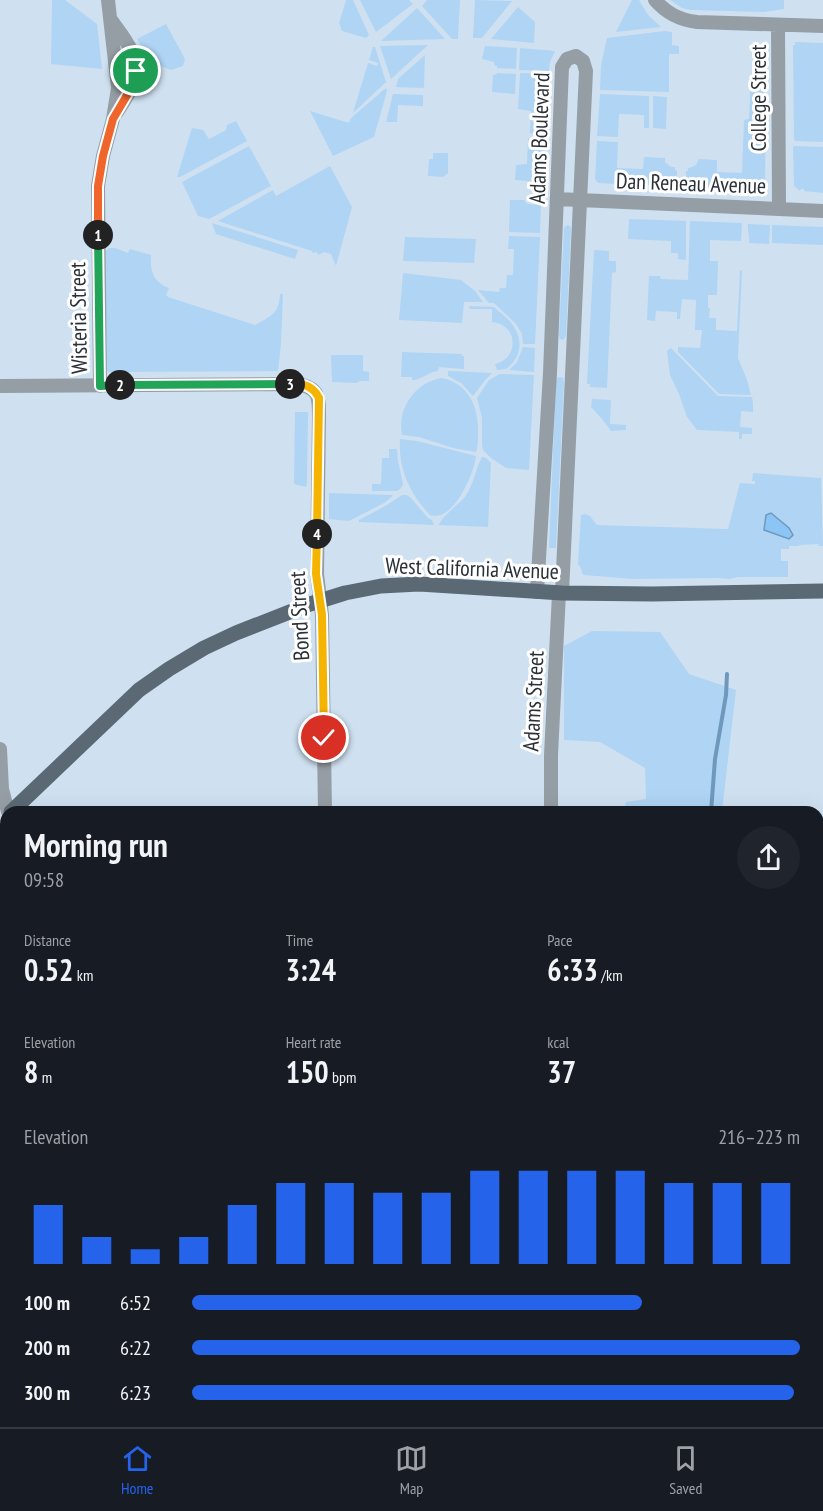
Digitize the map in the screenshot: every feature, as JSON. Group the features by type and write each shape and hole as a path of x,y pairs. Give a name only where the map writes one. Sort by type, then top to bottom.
{"main road":[{"name":"West California Avenue","path":"16,806 140,690 169,669 204,648 236,633 345,593 381,586 419,584 560,593 823,591"}],"street":[{"name":"Wisteria Street","path":"100,386 98,186 118,88 108,0"},
{"path":"655,0 669,13 682,20 823,26"},
{"path":"110,20 131,48 136,71 133,85 113,119"},
{"name":"College Street","path":"778,25 779,208"},
{"name":"Adams Boulevard","path":"537,592 550,373 562,67 567,59 576,56 583,61 586,71 560,593"},
{"name":"Dan Reneau Avenue","path":"557,199 823,211"},
{"name":"Bond Street","path":"100,386 298,384 316,392 319,398 316,574 323,646 325,806"},
{"path":"0,386 100,386"},
{"name":"Adams Street","path":"551,806 551,755 560,593"},
{"path":"0,750 2,789 8,806"}],"shaded area":[{"path":"52,0 65,0 97,24 102,69 51,64"},
{"path":"346,0 353,0 369,35 366,38 342,31 339,23"},
{"path":"360,0 409,0 413,4 376,32"},
{"path":"427,0 460,0 458,39 452,39 422,6"},
{"path":"475,0 512,1 482,38 473,38"},
{"path":"632,0 639,0 648,15 661,27 616,32"},
{"path":"670,0 784,0 784,9 764,12 691,10 682,8"},
{"path":"518,7 535,22 534,43 491,39"},
{"path":"417,8 445,39 381,41"},
{"path":"166,24 185,59 183,66 171,70 146,60 137,39"},
{"path":"672,32 672,45 679,46 679,54 669,54 669,92 600,90 601,65 607,38"},
{"path":"795,42 823,43 823,142 795,141 794,139 793,45"},
{"path":"428,45 391,79 380,46"},
{"path":"485,46 517,48 516,69 497,68 494,62 482,59"},
{"path":"373,47 375,47 386,82 353,113 368,63 377,66 378,63 369,60"},
{"path":"520,48 555,51 549,71 519,70"},
{"path":"425,55 424,88 396,87 398,79"},
{"path":"497,73 516,74 515,94 492,92 493,75"},
{"path":"520,73 548,74 546,134 530,133 531,111 518,109"},
{"path":"751,75 765,75 766,77 765,186 758,191 686,188 686,171 696,164 698,159 717,160 717,172 742,173 744,120 749,119"},
{"path":"386,88 374,137 333,156 310,111 349,123 351,118"},
{"path":"393,94 423,95 423,106 398,105 397,122 386,122"},
{"path":"600,94 649,96 649,128 644,128 644,115 619,114 618,137 597,136"},
{"path":"653,96 667,97 666,129 653,128"},
{"path":"236,121 247,141 177,177 192,128 203,130 209,139 226,130 227,125"},
{"path":"528,139 546,140 544,182 515,180 516,165 527,164"},
{"path":"597,141 618,142 617,168 643,169 644,157 665,158 665,162 675,167 677,171 677,187 598,183 595,179"},
{"path":"249,146 271,186 209,219 198,216 182,182"},
{"path":"794,146 823,147 823,193 804,191 804,189 800,191 794,186"},
{"path":"433,153 448,153 448,173 443,177 428,176 429,159 433,159"},
{"path":"330,166 352,207 336,266 331,254 324,252 318,255 317,252 313,253 218,221 273,190 276,196"},
{"path":"510,200 525,200 528,204 541,205 540,233 509,232"},
{"path":"629,219 686,221 686,260 678,259 678,253 671,253 671,241 628,239"},
{"path":"690,221 742,223 741,241 710,240 710,261 718,261 717,295 708,295 708,308 710,308 709,318 716,318 716,330 737,331 740,270 742,271 738,358 751,395 719,394 678,352 678,347 700,348 702,330 695,330 696,300 682,299 680,319 677,319 677,312 656,311 655,321 647,320 649,276 688,280"},
{"path":"212,223 298,250 295,259 216,234"},
{"path":"748,224 770,225 769,244 749,243"},
{"path":"567,225 571,229 566,336 563,340 559,335 564,228"},
{"path":"772,225 823,227 823,245 772,243"},
{"path":"509,236 540,237 535,344 523,344 522,334 516,324 494,303 489,303 478,290 499,292 500,288 506,288 507,275 513,275 514,249 508,249"},
{"path":"405,237 476,239 474,263 403,261"},
{"path":"109,248 128,253 130,249 151,255 154,275 159,283 169,288 166,295 168,297 255,325 273,314 278,306 280,294 283,294 278,371 108,372 106,368 106,251"},
{"path":"594,250 609,251 609,261 616,261 616,272 612,273 607,388 590,387 590,384 587,384"},
{"path":"403,273 461,280 475,291 483,302 464,302 462,323 399,320"},
{"path":"469,306 494,307 514,327 519,338 519,350 515,360 506,369 497,370 495,364 503,361 509,355 513,342 511,335 501,324 492,322 492,309 470,309"},
{"path":"523,347 535,348 534,372 509,370 517,362"},
{"path":"671,348 718,396 752,397 753,412 741,411 740,427 752,428 752,434 742,434 742,439 739,439 739,432 697,430 687,417 670,375 667,351"},
{"path":"402,352 462,354 464,369 439,367 438,371 415,380 412,380 412,377 401,377"},
{"path":"331,355 363,355 363,371 369,372 369,381 332,382"},
{"path":"448,371 492,373 473,396 461,383 448,376"},
{"path":"500,374 534,375 529,470 506,468 483,450 482,418 477,398 489,380"},
{"path":"560,377 564,382 556,548 549,548 556,381"},
{"path":"441,378 459,385 474,406 478,424 476,452 453,448 419,437 402,435 402,415 410,398 423,385"},
{"path":"592,399 611,400 610,424 626,425 626,430 611,431 591,407"},
{"path":"295,412 308,412 306,487 294,484"},
{"path":"400,439 476,456 467,485 447,512 438,516 430,515 411,490 403,471"},
{"path":"389,449 397,449 403,484 397,491 372,491 372,484 381,484 382,458 389,458"},
{"path":"482,457 491,463 488,527 439,525 465,497"},
{"path":"753,473 821,478 823,546 799,545 781,549 781,561 788,561 788,577 633,579 582,573 578,564 581,515 590,516 597,525 728,529 740,483 755,484 755,481 752,481"},
{"path":"329,493 393,496 349,521 329,519"},
{"path":"402,495 411,498 434,525 359,522 359,520"},
{"path":"771,513 789,528 793,535 789,539 764,530 766,515"},
{"path":"592,631 660,632 689,674 736,690 723,806 625,806 626,802 646,799 645,768 600,742 564,740 564,646"}],"waterway":[{"path":"711,806 715,759 726,695 727,674"}],"route":[{"path":"136,71 133,85 113,119 98,186 100,386 298,384 316,392 319,398 316,574 322,615 324,738"}]}
